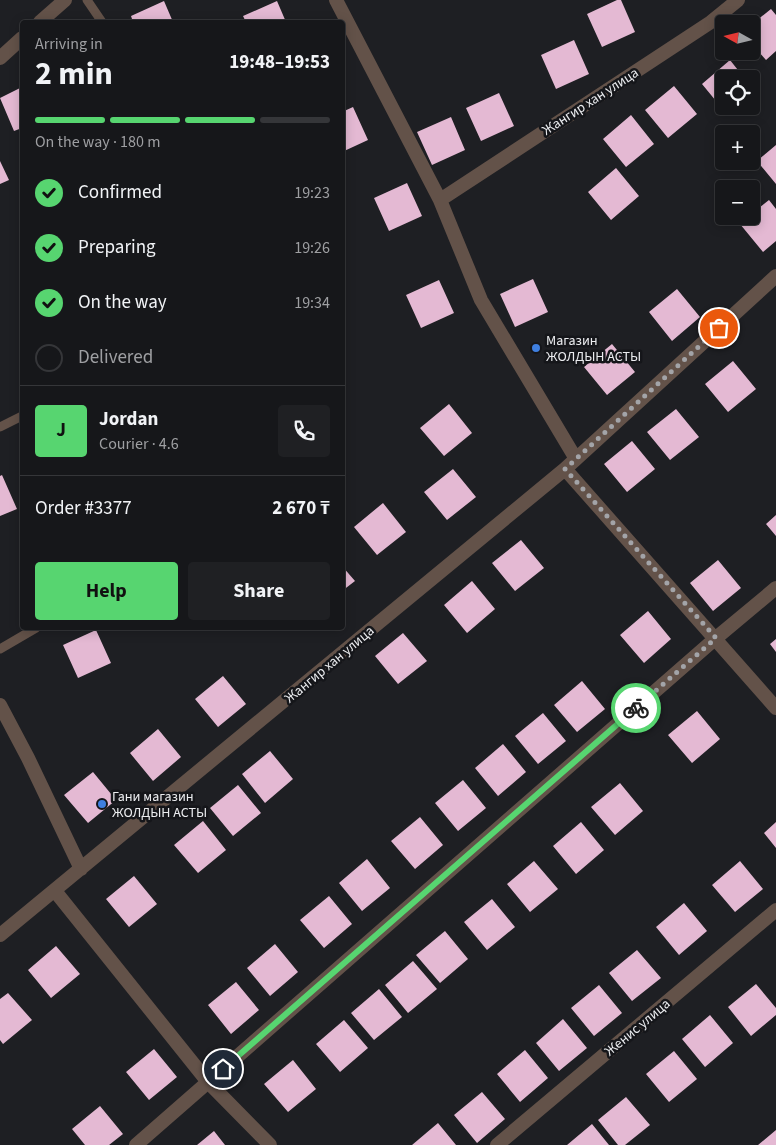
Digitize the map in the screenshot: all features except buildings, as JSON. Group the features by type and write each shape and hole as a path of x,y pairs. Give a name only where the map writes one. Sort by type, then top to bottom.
{"street":[{"path":"336,0 440,200 481,300 576,459"},
{"name":"Жангир хан улица","path":"440,200 711,22 738,0"},
{"path":"42,20 61,2"},
{"path":"0,58 20,40"},
{"name":"Жангир хан улица","path":"0,935 565,469 776,276"},
{"path":"565,469 776,708"},
{"path":"136,1145 716,638 776,588"},
{"path":"0,705 28,758 81,869"},
{"path":"55,891 208,1082 270,1145"},
{"name":"Женис улица","path":"497,1145 776,910"}],"lane":[{"path":"87,0 101,20"},
{"path":"0,427 20,417"},
{"path":"0,649 33,630"}],"way so far":[{"path":"636,708 716,638 565,469 719,328"}],"place":[{"name":"Магазин ЖОЛДЫН АСТЫ","path":"536,348"},
{"name":"Гани магазин ЖОЛДЫН АСТЫ","path":"102,804"}],"route":[{"path":"223,1069 636,708"}]}
